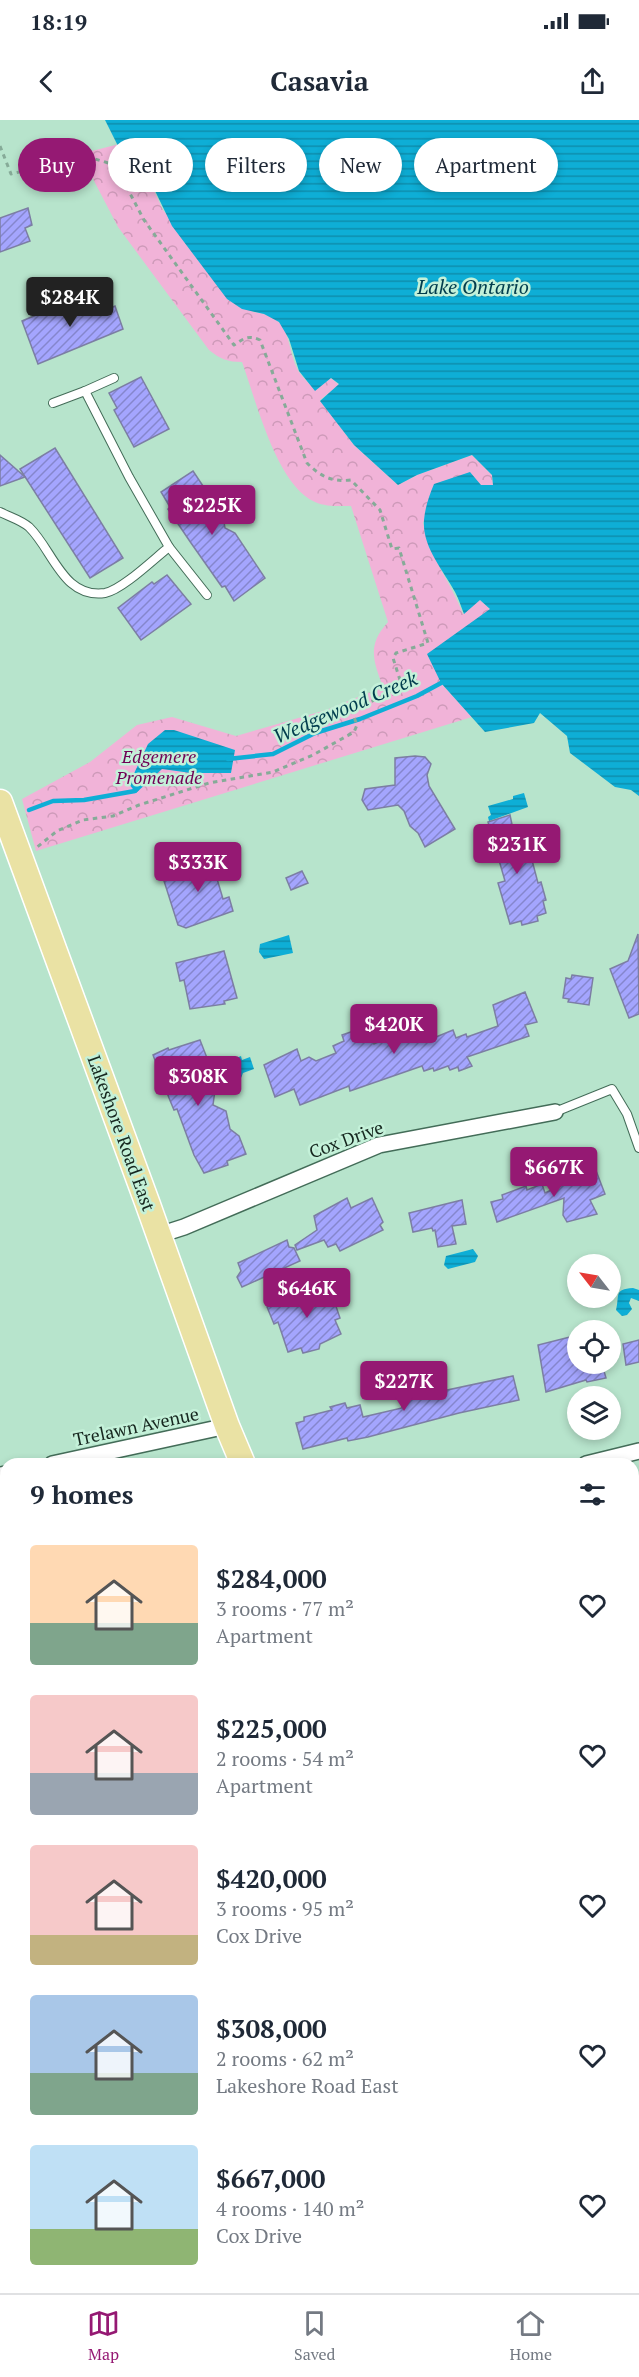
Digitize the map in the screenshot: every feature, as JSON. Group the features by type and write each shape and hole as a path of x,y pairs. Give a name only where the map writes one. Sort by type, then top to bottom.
{"main road":[{"name":"Lakeshore Road East","path":"0,802 240,1458"}],"street":[{"name":"Cox Drive","path":"159,1235 184,1227 379,1144 555,1112"},
{"name":"Trelawn Avenue","path":"80,1458 227,1426"},
{"path":"610,1458 639,1451"}],"lane":[{"path":"53,403 114,378"},
{"path":"85,391 129,477 169,547 207,595"},
{"path":"0,512 28,526 64,578 77,588 90,592 106,593 136,575 169,547"},
{"path":"555,1112 612,1089 627,1114 639,1148"}],"path":[{"path":"0,146 11,174 85,156 115,165 144,220 234,345 246,337 260,340 307,463 327,479 351,480 380,510 392,549 399,548 428,643 396,653 393,658 400,680 390,693 351,709 357,725 354,732 313,755 273,772 209,783 108,817 83,820 57,831 33,850"}],"green space":[{"name":"Edgemere Promenade","path":"108,147 108,192 155,192 163,210 253,312 266,315 282,326 299,372 315,390 331,378 339,385 320,400 354,445 398,485 417,475 472,455 492,475 493,485 481,485 423,522 430,547 463,614 480,600 490,609 441,683 472,717 36,851 22,799 90,762 137,725 172,717 236,736 326,710 383,687 374,653 377,638 388,622 351,506 319,504 301,493 289,478 269,440 242,362 224,359 209,350 118,227 96,185 96,150"}],"water":[{"name":"Lake Ontario","path":"105,120 639,120 639,796 631,790 615,787 570,753 567,736 540,713 534,723 485,732 441,683 427,654 490,609 480,600 464,614 426,540 424,520 426,506 434,484 470,472 481,485 493,485 492,475 472,455 417,475 398,485 354,445 320,401 339,384 331,378 315,391 299,371 289,339 279,322 264,314 242,309 227,299 172,226 156,192 193,192 193,138 114,138"},
{"path":"165,730 174,730 235,750 231,773 191,773 162,769 136,793 129,784 148,744"},
{"path":"524,793 528,807 489,821 488,817 491,815 488,806 513,799 513,796"},
{"path":"557,832 560,841 557,844 537,849 530,846 534,837"},
{"path":"289,935 293,953 264,959 259,952 260,944"},
{"path":"241,1056 242,1060 250,1057 254,1069 243,1073 241,1078 234,1076 225,1080 219,1065"},
{"path":"473,1249 478,1256 475,1262 448,1269 444,1265 446,1256"},
{"path":"639,1290 639,1301 631,1298 629,1303 632,1309 627,1315 622,1316 616,1308 621,1308 621,1291"}],"building":[{"path":"28,208 32,225 25,228 30,241 0,252 0,218"},
{"path":"101,297 107,310 115,306 123,329 38,364 22,321 53,308 57,312"},
{"path":"141,377 169,429 134,447 114,410 117,408 109,393"},
{"path":"55,448 123,558 90,578 20,469"},
{"path":"0,455 25,477 0,486"},
{"path":"193,471 223,516 225,528 235,533 265,578 234,601 168,509 170,507 161,492"},
{"path":"167,575 191,604 141,640 118,608 152,582 154,584"},
{"path":"425,757 431,764 427,775 429,786 455,829 425,847 418,833 410,826 404,811 398,805 368,810 362,800 365,789 395,785 395,758"},
{"path":"510,815 514,834 518,833 527,861 532,860 538,883 541,882 546,900 543,901 546,913 537,916 538,921 522,925 521,921 510,924 498,883 505,881 488,822"},
{"path":"223,855 228,867 215,872 223,899 229,897 233,911 186,928 178,925 164,881 171,872"},
{"path":"302,871 308,883 291,890 286,878"},
{"path":"638,934 639,1014 629,1018 610,969 628,961"},
{"path":"224,951 237,998 224,1001 225,1004 190,1009 184,980 180,981 176,963"},
{"path":"572,975 593,978 589,1005 568,1002 569,999 563,998 566,978 571,979"},
{"path":"525,992 537,1022 525,1025 529,1036 467,1057 472,1066 459,1071 458,1067 450,1070 448,1066 434,1071 433,1068 424,1071 422,1066 350,1091 349,1086 300,1105 294,1089 275,1097 264,1065 297,1049 301,1061 309,1057 316,1061 336,1053 333,1046 344,1041 342,1035 368,1026 374,1044 387,1038 389,1043 420,1032 422,1038 435,1034 436,1037 453,1030 456,1038 466,1034 467,1037 498,1026 493,1005"},
{"path":"200,1040 209,1063 194,1070 213,1085 215,1090 213,1105 226,1111 230,1129 239,1136 246,1154 227,1161 228,1165 204,1173 194,1155 177,1109 174,1110 153,1055 168,1048 169,1050"},
{"path":"595,1168 605,1194 590,1200 597,1214 567,1222 563,1215 564,1198 497,1222 491,1202 503,1199 502,1195 526,1186 527,1190 542,1184 545,1193 573,1180 572,1176"},
{"path":"347,1198 351,1208 372,1198 383,1222 380,1225 383,1230 340,1251 336,1244 328,1247 324,1240 297,1250 295,1245 317,1230 314,1216"},
{"path":"462,1200 466,1224 452,1226 456,1244 438,1247 435,1230 433,1231 432,1228 413,1232 409,1213"},
{"path":"287,1240 289,1247 294,1248 300,1261 242,1287 237,1277 241,1271 238,1263"},
{"path":"328,1283 340,1318 335,1320 341,1334 320,1344 319,1349 303,1353 301,1348 288,1352 278,1322 274,1324 267,1307"},
{"path":"567,1338 567,1374 605,1374 606,1378 587,1382 586,1380 546,1392 538,1345"},
{"path":"639,1340 639,1362 626,1365 623,1344"},
{"path":"513,1376 519,1400 368,1437 348,1441 347,1438 303,1449 296,1423 304,1421 304,1417 332,1410 330,1407 345,1403 347,1408 360,1405 363,1417 402,1408 401,1399 420,1394 417,1384 431,1381 433,1393"}],"waterway":[{"name":"Wedgewood Creek","path":"228,759 273,754 315,733 360,719 417,696 441,683"},
{"name":"Wedgewood Creek","path":"29,810 53,801 84,800 135,791 138,787"}]}
